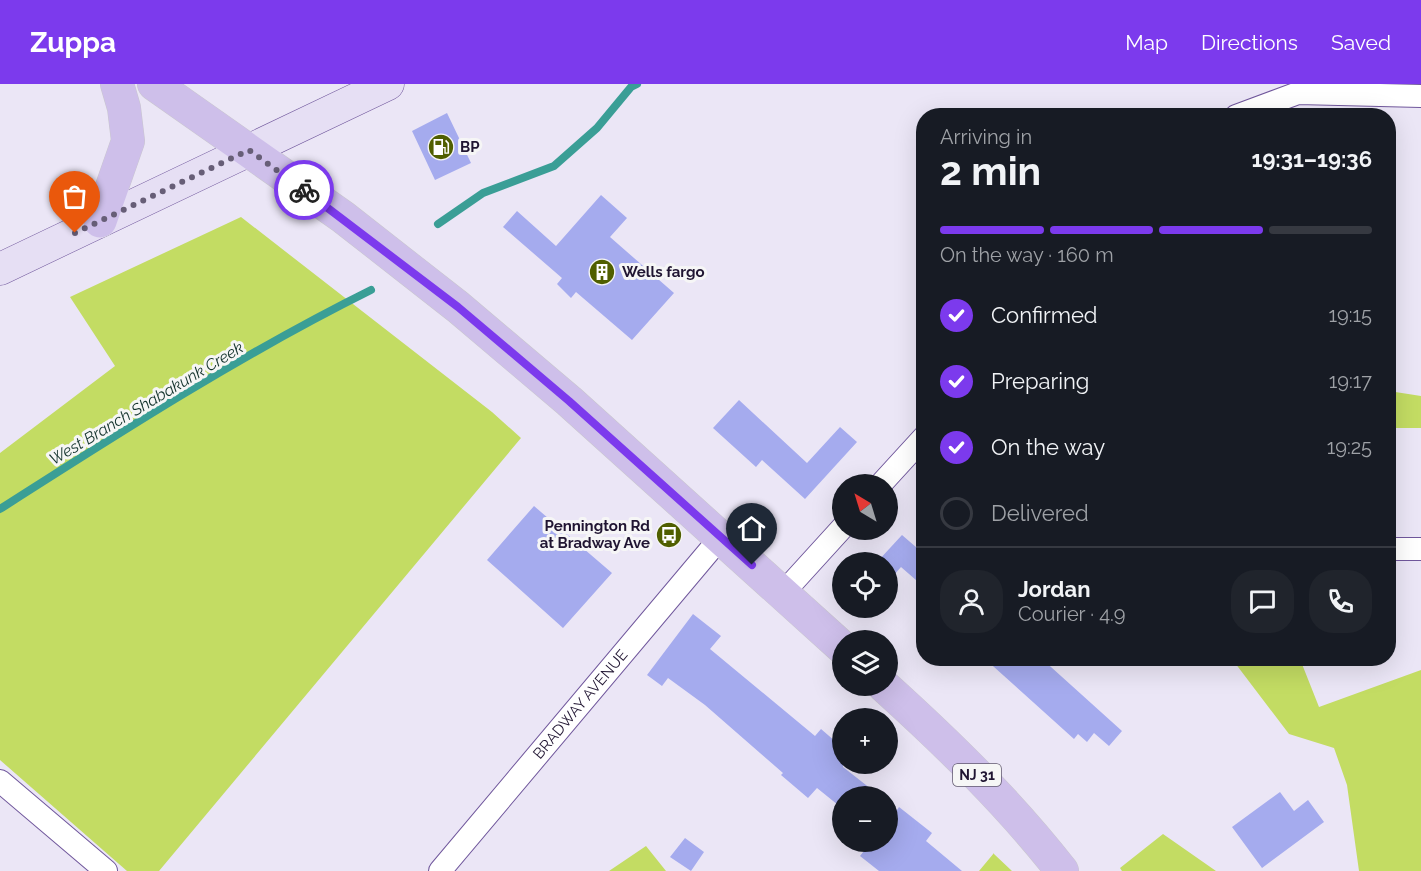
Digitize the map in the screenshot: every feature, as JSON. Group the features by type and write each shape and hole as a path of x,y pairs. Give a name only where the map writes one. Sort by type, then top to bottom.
{"main road":[{"path":"100,221 128,141 124,108 117,84"},
{"path":"154,84 343,217 458,307 569,401 832,638"},
{"path":"0,269 388,84"},
{"name":"NJ 31","path":"895,696 935,732 995,793 1062,871"}],"street":[{"path":"1251,108 1298,93 1421,96"},
{"path":"890,474 916,445"},
{"name":"BRADWAY AVENUE","path":"440,871 721,537"},
{"path":"783,593 832,539"},
{"path":"1396,549 1421,549"},
{"path":"0,781 106,871"}],"green space":[{"path":"241,217 492,412 521,438 159,871 127,871 0,760 0,453 115,366 70,297"},
{"path":"1396,392 1421,396 1421,428 1396,428"},
{"path":"1237,666 1303,666 1319,707 1421,670 1421,871 1359,871 1347,785 1334,748 1289,734"},
{"path":"1163,834 1216,871 1122,871 1120,868"},
{"path":"646,846 666,871 609,871"},
{"path":"994,854 1012,871 979,871"}],"building":[{"name":"BP","path":"447,113 471,163 435,180 412,131"},
{"name":"Wells fargo","path":"601,195 627,218 610,237 674,293 632,340 576,292 571,298 557,284 562,278 503,227 517,211 556,246"},
{"path":"739,400 807,463 840,427 857,442 805,499 762,460 756,467 713,428"},
{"path":"534,506 612,573 563,628 487,560"},
{"path":"902,535 916,547 916,580 901,567 898,570 898,552 886,552"},
{"path":"693,614 721,636 710,649 815,736 821,729 832,738 832,774 852,774 867,786 832,786 832,800 817,788 808,798 781,775 783,773 705,705 668,678 662,686 647,675"},
{"path":"993,666 1050,666 1122,731 1109,746 1094,733 1087,742 1078,734 1074,739"},
{"path":"1280,792 1294,811 1308,800 1324,822 1262,868 1232,827"},
{"path":"899,807 932,833 926,841 962,871 879,871 860,856 863,852 898,852"},
{"path":"685,838 704,852 691,871 670,857"}],"waterway":[{"name":"West Branch Shabakunk Creek","path":"438,224 483,193 554,166 597,128 631,87 637,84"},
{"name":"West Branch Shabakunk Creek","path":"0,509 229,367 371,290"}],"way so far":[{"path":"75,233 249,150 304,190"}],"place":[{"name":"BP","path":"441,147"},
{"name":"Wells fargo","path":"602,272"},
{"name":"Pennington Rd at Bradway Ave","path":"669,535"}],"route":[{"path":"304,190 343,217 403,267 458,307 569,401 752,565"}]}
